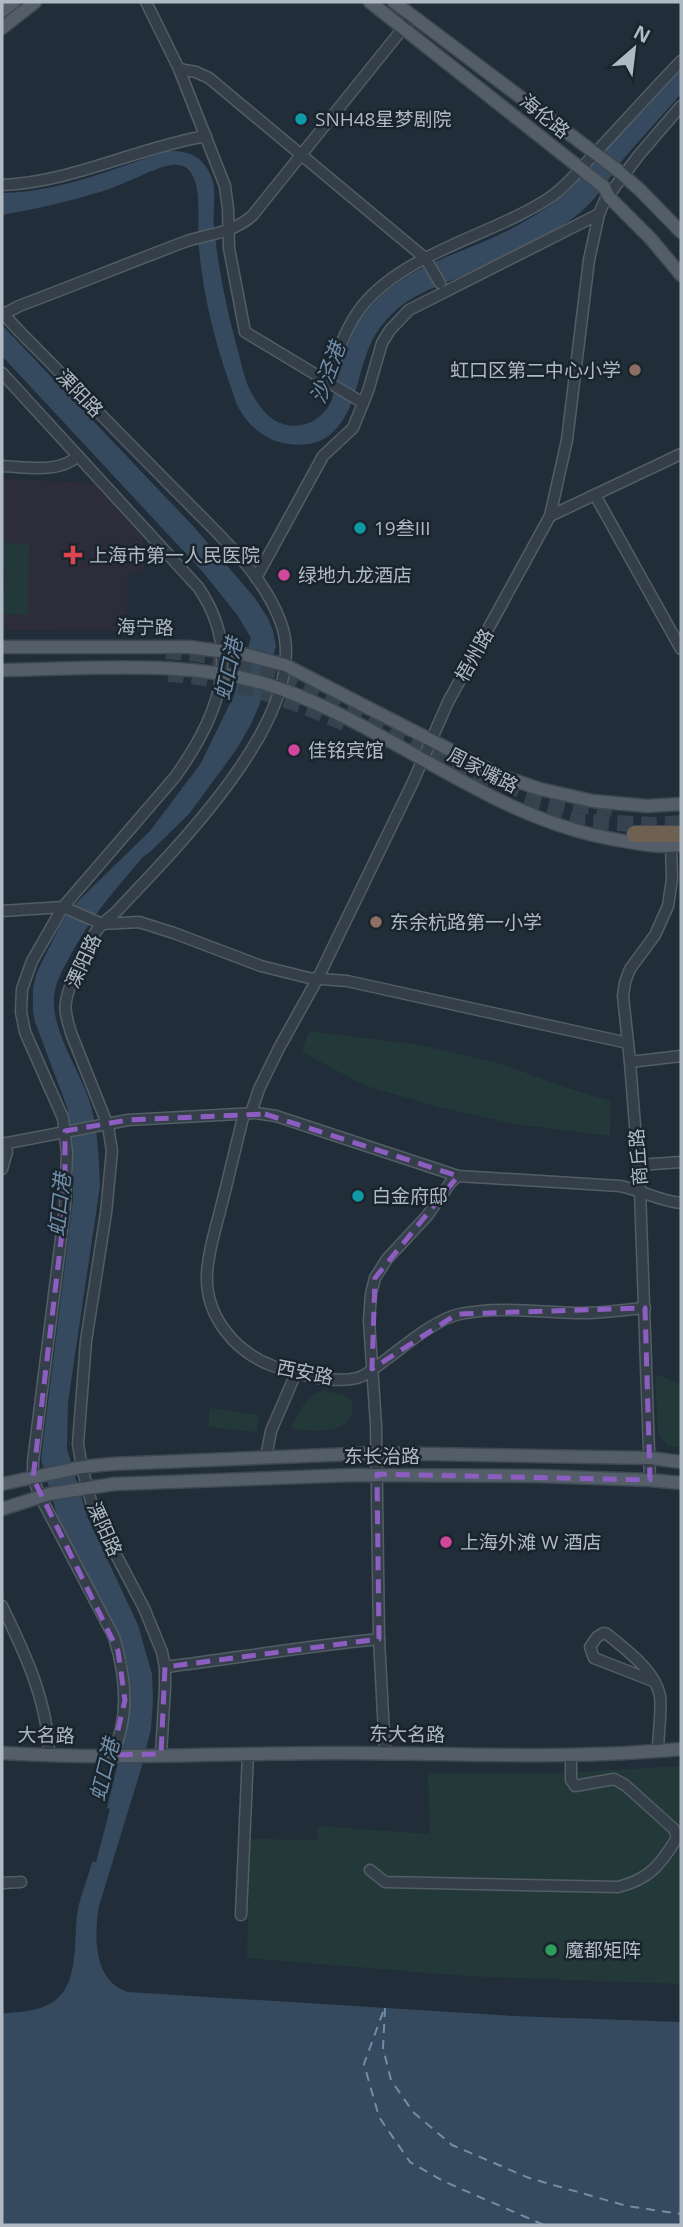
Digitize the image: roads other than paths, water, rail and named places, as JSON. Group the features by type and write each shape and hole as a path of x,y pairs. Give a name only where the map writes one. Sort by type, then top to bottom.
{"highway":[{"path":"635,834 678,842"}],"main road":[{"path":"2,11 14,2"},
{"path":"2,28 35,2"},
{"name":"海伦路","path":"370,2 408,22 597,155 620,173 681,232"},
{"name":"海伦路","path":"394,2 408,22 606,192 681,275"},
{"name":"海宁路","path":"2,647 189,647 243,654 282,664"},
{"name":"周家嘴路","path":"282,664 499,775 540,789 607,802 647,806 681,804"},
{"path":"2,670 186,669 275,687"},
{"name":"周家嘴路","path":"275,687 344,718 499,800 571,830 648,845 678,842"},
{"name":"东长治路","path":"2,1484 79,1468 377,1452 650,1458 681,1462"},
{"name":"东长治路","path":"2,1509 44,1495 114,1484 377,1474 538,1476 681,1483"},
{"path":"2,1493 16,1489 33,1478"},
{"name":"东大名路","path":"122,1755 571,1755 681,1749"},
{"name":"大名路","path":"2,1753 122,1755"}],"street":[{"path":"146,2 179,69 225,186 228,209 223,232 244,332 360,400"},
{"path":"2,314 199,238 223,232 252,216 408,22"},
{"path":"332,384 346,333 362,306 384,286 529,209 583,172 681,61"},
{"path":"179,69 209,78 302,154 427,261 440,283"},
{"name":"梧州路","path":"247,1113 318,978 412,784 448,702 550,516 567,440 589,260 606,192 681,106"},
{"path":"2,186 36,183 66,176 148,150 206,136"},
{"path":"256,578 323,456 352,428 382,343 390,330 409,310 599,214"},
{"name":"溧阳路","path":"2,314 214,530 256,578 282,623 287,647 275,687 272,713 259,738 228,784 173,850 115,913 92,920 93,935 67,995 65,1011 103,1126 112,1144 81,1392 79,1468 101,1530 148,1618 162,1652 165,1667 155,1754"},
{"path":"2,373 198,587 215,615 223,651 215,706 189,758 67,909 32,961 24,979 20,1000 25,1032 67,1131 65,1207 33,1478 114,1637 125,1700 120,1740 122,1755"},
{"path":"550,516 681,454"},
{"path":"2,466 59,467 78,456"},
{"path":"595,495 681,649"},
{"name":"商丘路","path":"650,1480 639,1165 631,1062 623,1004 625,982 634,963 655,935 668,906 678,842"},
{"path":"2,911 67,909 92,920 139,922 299,976 347,981 628,1043"},
{"path":"631,1062 681,1056"},
{"path":"2,1169 7,1152 3,1143 128,1121 247,1113 276,1116 458,1176 620,1186 664,1201 681,1203"},
{"name":"西安路","path":"247,1113 207,1275 208,1292 218,1319 238,1346 260,1361 296,1373 344,1379 358,1378 438,1323 457,1314 513,1310 578,1313 645,1308"},
{"path":"639,1165 681,1162"},
{"path":"385,1753 379,1639 377,1452 369,1321 371,1294 376,1278 387,1259 427,1216 458,1176"},
{"path":"266,1457 271,1431 296,1373"},
{"path":"2,1606 35,1681 46,1718 49,1755"},
{"path":"653,1681 594,1658 590,1647 597,1637 607,1634 644,1667 653,1681 660,1695 658,1751"},
{"path":"165,1667 379,1639"},
{"path":"241,1915 248,1753"},
{"path":"370,1870 385,1882 618,1887 633,1883 655,1869 679,1837 674,1829 625,1785 614,1779 575,1786 571,1780 571,1755"},
{"path":"2,1883 21,1882"}],"water":[{"path":"681,65 681,94 628,153 585,208 559,228 528,246 416,296 386,320 370,344 353,398 341,423 327,437 312,443 288,444 267,437 250,424 237,405 210,316 199,248 197,192 191,173 185,167 167,166 88,196 2,215 2,193 45,189 65,184 167,151 187,153 198,158 207,168 212,180 220,274 248,386 259,405 274,420 292,426 301,425 317,418 329,405 340,364 354,331 376,301 408,276 502,233 557,200 573,186"},
{"path":"2,325 194,527 254,597 268,618 276,646 259,706 236,750 189,814 144,856 103,906 76,945 55,990 56,1019 91,1106 98,1146 100,1186 68,1402 67,1449 87,1516 138,1625 152,1674 151,1729 99,1906 96,1931 102,1968 116,1986 128,1992 513,2016 681,2022 681,2225 2,2225 2,2014 40,2008 54,2001 69,1980 75,1952 78,1909 92,1862 96,1862 110,1809 107,1808 128,1721 130,1696 128,1665 118,1633 57,1515 41,1459 73,1200 73,1152 67,1107 35,1022 33,987 37,972 63,920 78,901 150,831 201,763 234,695 251,638 238,616 202,571 2,356"}],"tunnel":[{"path":"166,651 198,654 278,671 345,702"},
{"path":"168,674 216,680 262,692 351,726"},
{"path":"350,704 491,786"},
{"path":"483,773 546,798 612,809"},
{"path":"523,807 576,821 654,825 681,823"}],"place":[{"name":"SNH48星梦剧院","path":"301,119"},
{"name":"虹口区第二中心小学","path":"635,370"},
{"name":"19叁III","path":"360,528"},
{"name":"上海市第一人民医院","path":"73,555"},
{"name":"绿地九龙酒店","path":"284,575"},
{"name":"佳铭宾馆","path":"294,750"},
{"name":"东余杭路第一小学","path":"376,922"},
{"name":"白金府邸","path":"358,1196"},
{"name":"上海外滩 W 酒店","path":"446,1542"},
{"name":"魔都矩阵","path":"551,1950"}],"water label":[{"name":"沙泾港","path":"328,373"},
{"name":"虹口港","path":"229,669"},
{"name":"虹口港","path":"60,1205"},
{"name":"虹口港","path":"105,1770"}]}
